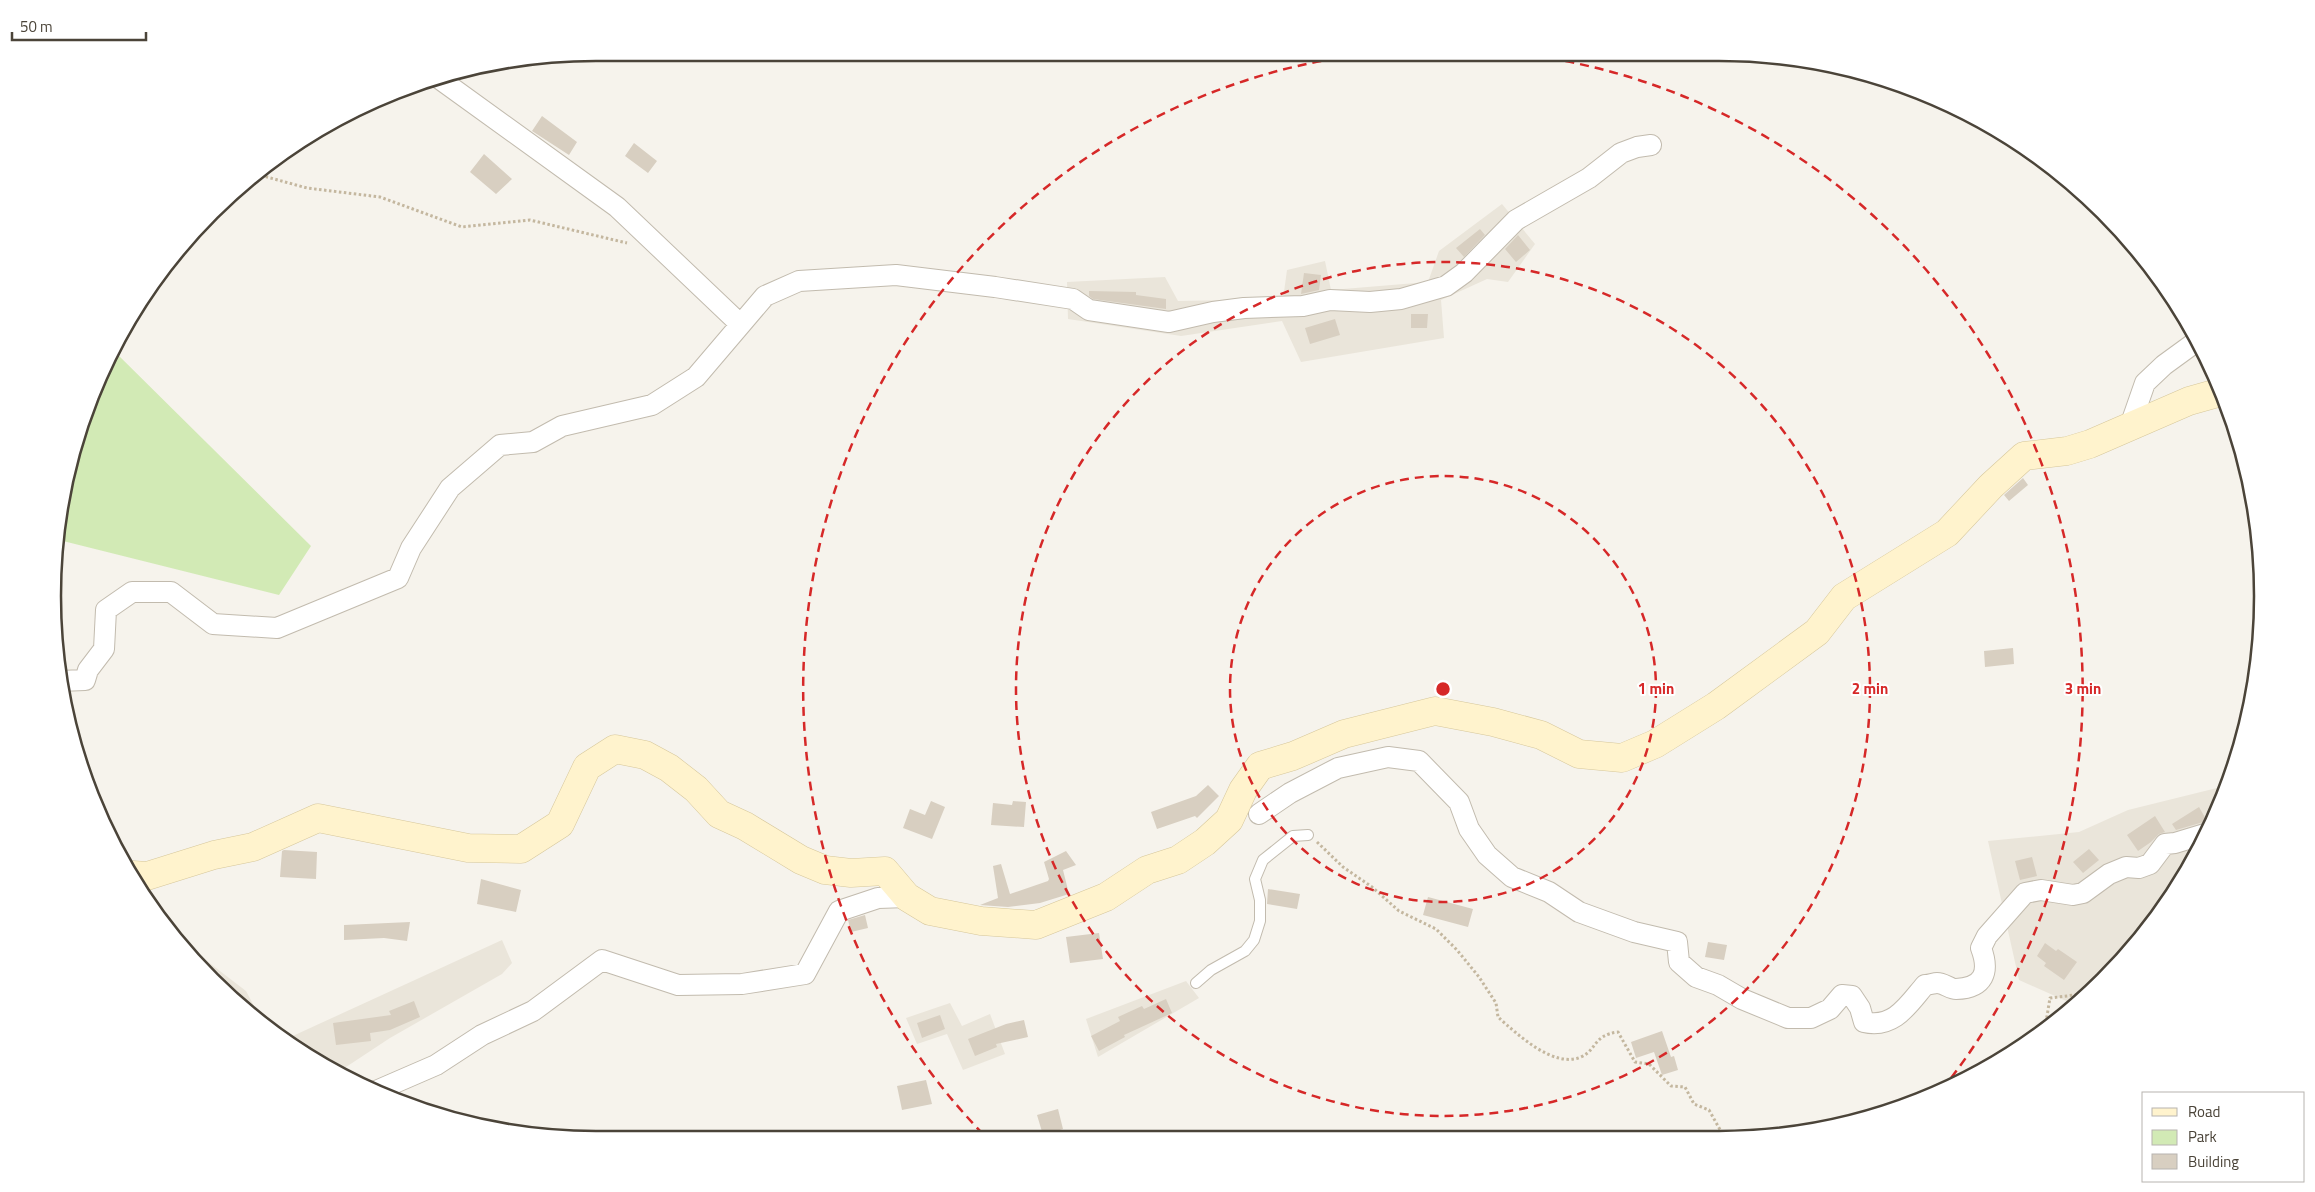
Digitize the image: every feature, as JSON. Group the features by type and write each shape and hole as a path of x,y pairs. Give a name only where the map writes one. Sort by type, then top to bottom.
{"street":[{"path":"445,83 617,206 740,324"},
{"path":"69,681 85,680 88,670 104,649 106,610 132,592 171,592 213,624 277,628 398,578 411,548 450,488 500,445 533,442 562,426 652,405 696,377 765,296 799,281 896,275 1073,299 1089,310 1170,322 1212,312 1244,308 1303,306 1330,300 1370,302 1401,299 1446,286 1464,273 1516,220 1589,178 1621,154 1637,147 1651,145"},
{"path":"2130,426 2144,383 2164,365 2191,345"},
{"path":"141,876 147,876 214,855 253,846 318,818 468,848 521,849 560,824 587,766 615,749 646,755 669,768 696,788 719,814 745,826 801,860 825,870 851,873 885,871 907,897 930,911 981,921 1036,924 1106,897 1147,870 1178,860 1205,842 1229,820 1243,790 1260,766 1294,756 1344,734 1434,712 1493,722 1541,735 1579,754 1622,758 1655,744 1716,706 1817,632 1844,597 1947,533 1991,486 2024,456 2067,451 2189,401 2214,394"},
{"path":"1259,814 1290,793 1338,768 1388,757 1418,761 1459,802 1469,829 1487,855 1512,877 1549,892 1579,912 1634,932 1678,942 1679,962 1696,977 1718,985 1742,999 1788,1018 1811,1018 1830,1009 1842,995 1852,996 1860,1008 1864,1022 1873,1024 1887,1022 1904,1012 1925,985 1938,983 1955,989 1970,986 1981,981 1985,974 1986,961 1981,948 1987,936 2025,893 2041,890 2072,894 2083,893 2109,874 2126,867 2139,868 2150,864 2165,844 2197,836"},
{"path":"385,1087 436,1065 482,1034 532,1011 602,960 678,985 742,984 805,974 840,911 878,898 907,897"}],"lane":[{"path":"1196,983 1211,970 1245,951 1254,940 1260,921 1260,900 1255,880 1263,860 1292,836 1308,835"}],"path":[{"path":"265,176 307,188 380,197 462,227 530,220 665,252"},
{"path":"1308,835 1342,867 1372,887 1399,911 1436,929 1457,950 1479,977 1496,1003 1498,1017 1524,1041 1560,1061 1582,1057 1607,1034 1618,1032 1635,1062 1649,1064 1672,1086 1685,1087 1694,1104 1709,1110 1721,1131"},
{"path":"2047,1019 2050,998 2075,995"}],"shaded area":[{"path":"1502,204 1535,244 1508,282 1487,279 1441,300 1444,338 1301,362 1282,321 1181,336 1068,319 1067,282 1165,277 1178,301 1283,299 1287,270 1325,261 1331,290 1428,282 1439,251"},
{"path":"2218,788 2199,833 2164,893 2121,949 2097,974 2068,1002 2019,980 1988,841 2079,832 2128,810"},
{"path":"502,940 512,963 502,974 390,1038 345,1068 292,1036"},
{"path":"202,957 246,991 255,1008"},
{"path":"1186,981 1199,998 1098,1057 1086,1019"},
{"path":"950,1003 962,1026 990,1014 1005,1054 963,1070 947,1034 917,1044 906,1018"}],"green space":[{"path":"118,355 311,546 279,595 64,541 79,458 102,391"}],"building":[{"path":"542,116 577,142 569,155 532,131"},
{"path":"634,143 657,161 648,173 625,156"},
{"path":"484,154 512,179 496,194 470,172"},
{"path":"1480,229 1485,235 1464,257 1456,248"},
{"path":"1518,235 1530,250 1516,262 1505,249"},
{"path":"1304,273 1321,275 1319,290 1301,294"},
{"path":"1089,291 1136,292 1136,295 1166,299 1166,309 1093,299 1089,296"},
{"path":"1411,314 1428,314 1427,328 1411,328"},
{"path":"1335,319 1340,335 1310,344 1305,328"},
{"path":"2023,478 2028,485 2009,501 2004,495"},
{"path":"2013,648 2014,664 1985,667 1984,651"},
{"path":"1208,785 1219,796 1197,818 1195,816 1157,829 1151,812 1196,796"},
{"path":"931,801 945,807 932,839 903,828 910,809 925,815"},
{"path":"1013,801 1026,802 1024,827 991,825 993,803 1012,805"},
{"path":"2199,807 2205,818 2204,822 2176,830 2172,824"},
{"path":"2155,816 2165,832 2159,834 2138,851 2127,835"},
{"path":"2089,849 2099,860 2083,873 2073,862"},
{"path":"282,851 317,852 316,879 280,877"},
{"path":"1066,851 1076,865 1063,870 1069,894 1040,903 1008,907 980,905 998,898 993,866 1001,864 1010,894 1048,881 1044,862"},
{"path":"2032,857 2037,876 2020,880 2015,861"},
{"path":"481,879 521,890 516,912 477,904"},
{"path":"1268,889 1300,894 1297,909 1267,904"},
{"path":"1428,897 1473,909 1468,927 1423,915"},
{"path":"865,915 868,928 851,932 848,920"},
{"path":"410,922 407,941 384,938 344,940 344,925"},
{"path":"1099,933 1103,959 1070,963 1066,937"},
{"path":"1708,942 1727,945 1724,960 1705,957"},
{"path":"2045,943 2077,962 2064,980 2044,966 2046,963 2037,956"},
{"path":"1166,999 1172,1013 1124,1035 1125,1037 1099,1051 1091,1036 1120,1021 1118,1017 1142,1006 1144,1009"},
{"path":"414,1001 420,1017 390,1030 370,1033 371,1041 336,1045 333,1023 391,1015 389,1011"},
{"path":"940,1015 945,1029 922,1038 917,1023"},
{"path":"1024,1020 1028,1037 996,1044 997,1047 975,1056 968,1039 1006,1024"},
{"path":"1662,1031 1671,1057 1674,1056 1678,1070 1662,1075 1654,1052 1636,1058 1631,1042"},
{"path":"926,1080 932,1104 902,1110 897,1086"},
{"path":"1058,1109 1063,1129 1042,1131 1037,1115"}]}
